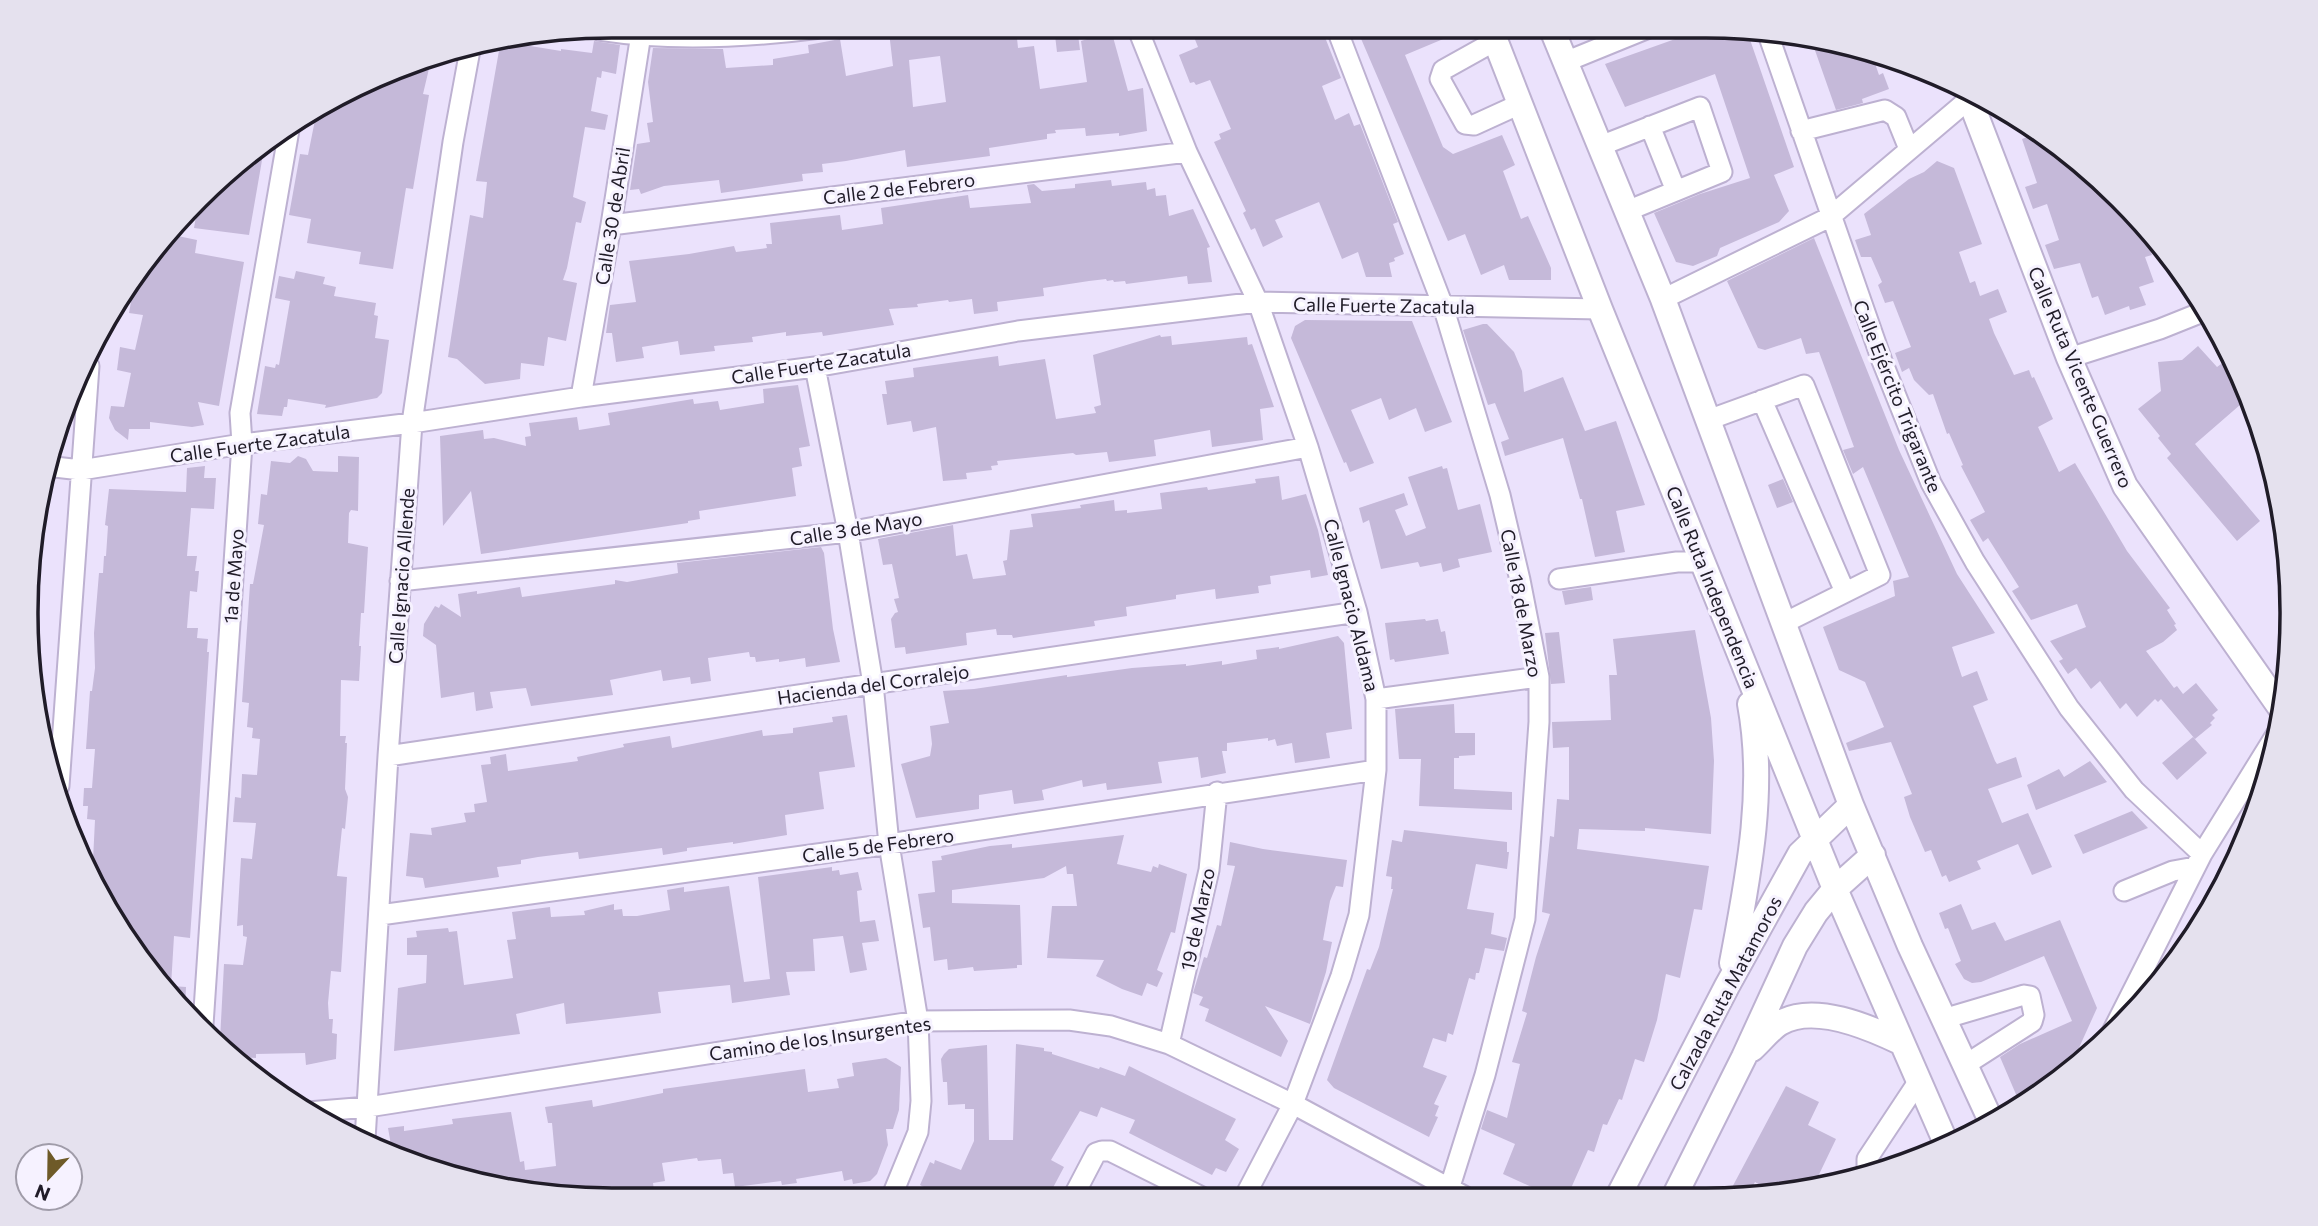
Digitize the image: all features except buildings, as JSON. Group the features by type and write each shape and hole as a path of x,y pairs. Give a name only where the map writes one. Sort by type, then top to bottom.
{"main road":[{"name":"Calle Ruta Independencia","path":"1494,38 1835,890 1943,1136"},
{"path":"1555,38 1663,299 1851,805 1910,946 1987,1113"},
{"name":"Calle Ruta Vicente Guerrero","path":"1974,106 2069,358 2125,486 2273,697"},
{"path":"1727,986 1747,888 1756,793 1754,727 1741,655"},
{"name":"Calzada Ruta Matamoros","path":"1623,1188 1727,986 1800,855 1851,805"},
{"name":"Calzada Ruta Matamoros","path":"1678,1188 1744,1057 1794,946 1816,912 1835,890 1873,855"},
{"path":"1744,1057 1781,1023 1805,1015 1857,1024 1900,1042"}],"street":[{"name":"Calle 30 de Abril","path":"581,397 640,38"},
{"name":"Calle Ignacio Aldama","path":"1141,38 1187,152 1258,302 1308,447 1357,612 1376,699 1376,770 1359,915 1341,976 1293,1104 1249,1188"},
{"name":"Calle 18 de Marzo","path":"1340,38 1443,306 1500,495 1539,677 1539,722 1525,919 1454,1188"},
{"path":"1487,38 1443,70 1440,79 1465,124 1474,125 1520,104"},
{"path":"1565,62 1624,38"},
{"name":"Calle Ejército Trigarante","path":"1770,42 1882,361 1931,483 1975,562 2069,708 2134,790 2199,861"},
{"name":"Calle Ignacio Allende","path":"366,1131 388,756 412,423 453,142 469,57"},
{"path":"1663,299 1830,217 1964,100"},
{"path":"1600,146 1700,107 1722,172 1627,211"},
{"path":"1801,131 1885,110 1896,117 1909,149"},
{"path":"1650,126 1676,191"},
{"name":"1a de Mayo","path":"204,1016 242,444 240,413 287,140"},
{"name":"Calle 2 de Febrero","path":"611,225 1187,152"},
{"name":"Calle Fuerte Zacatula","path":"57,467 81,470 242,444 815,367 1018,331 1258,302 1600,309"},
{"path":"2069,358 2196,315"},
{"path":"815,367 848,532 873,684 889,844 918,1021 921,1101 918,1132 895,1188"},
{"path":"60,769 88,380"},
{"path":"1708,420 1804,384 1880,575 1784,623"},
{"path":"1762,400 1845,592"},
{"name":"Calle 3 de Mayo","path":"401,581 848,532 1308,447"},
{"path":"1559,579 1677,562 1703,562"},
{"name":"Hacienda del Corralejo","path":"388,756 1357,612"},
{"path":"1376,699 1539,677"},
{"path":"2127,1002 2199,861 2260,760"},
{"name":"Calle 5 de Febrero","path":"380,915 889,844 1217,792 1376,770"},
{"name":"19 de Marzo","path":"1169,1044 1209,870 1217,792"},
{"path":"2124,891 2199,861"},
{"path":"1944,1018 2024,995 2030,996 2034,1015 2032,1022 1965,1065"},
{"name":"Camino de los Insurgentes","path":"325,1111 368,1107 918,1021 1069,1020 1111,1027 1169,1044 1293,1104 1444,1188"},
{"path":"1867,1164 1867,1159 1918,1082"},
{"path":"1078,1188 1096,1153 1102,1150 1110,1151 1184,1188"}]}
